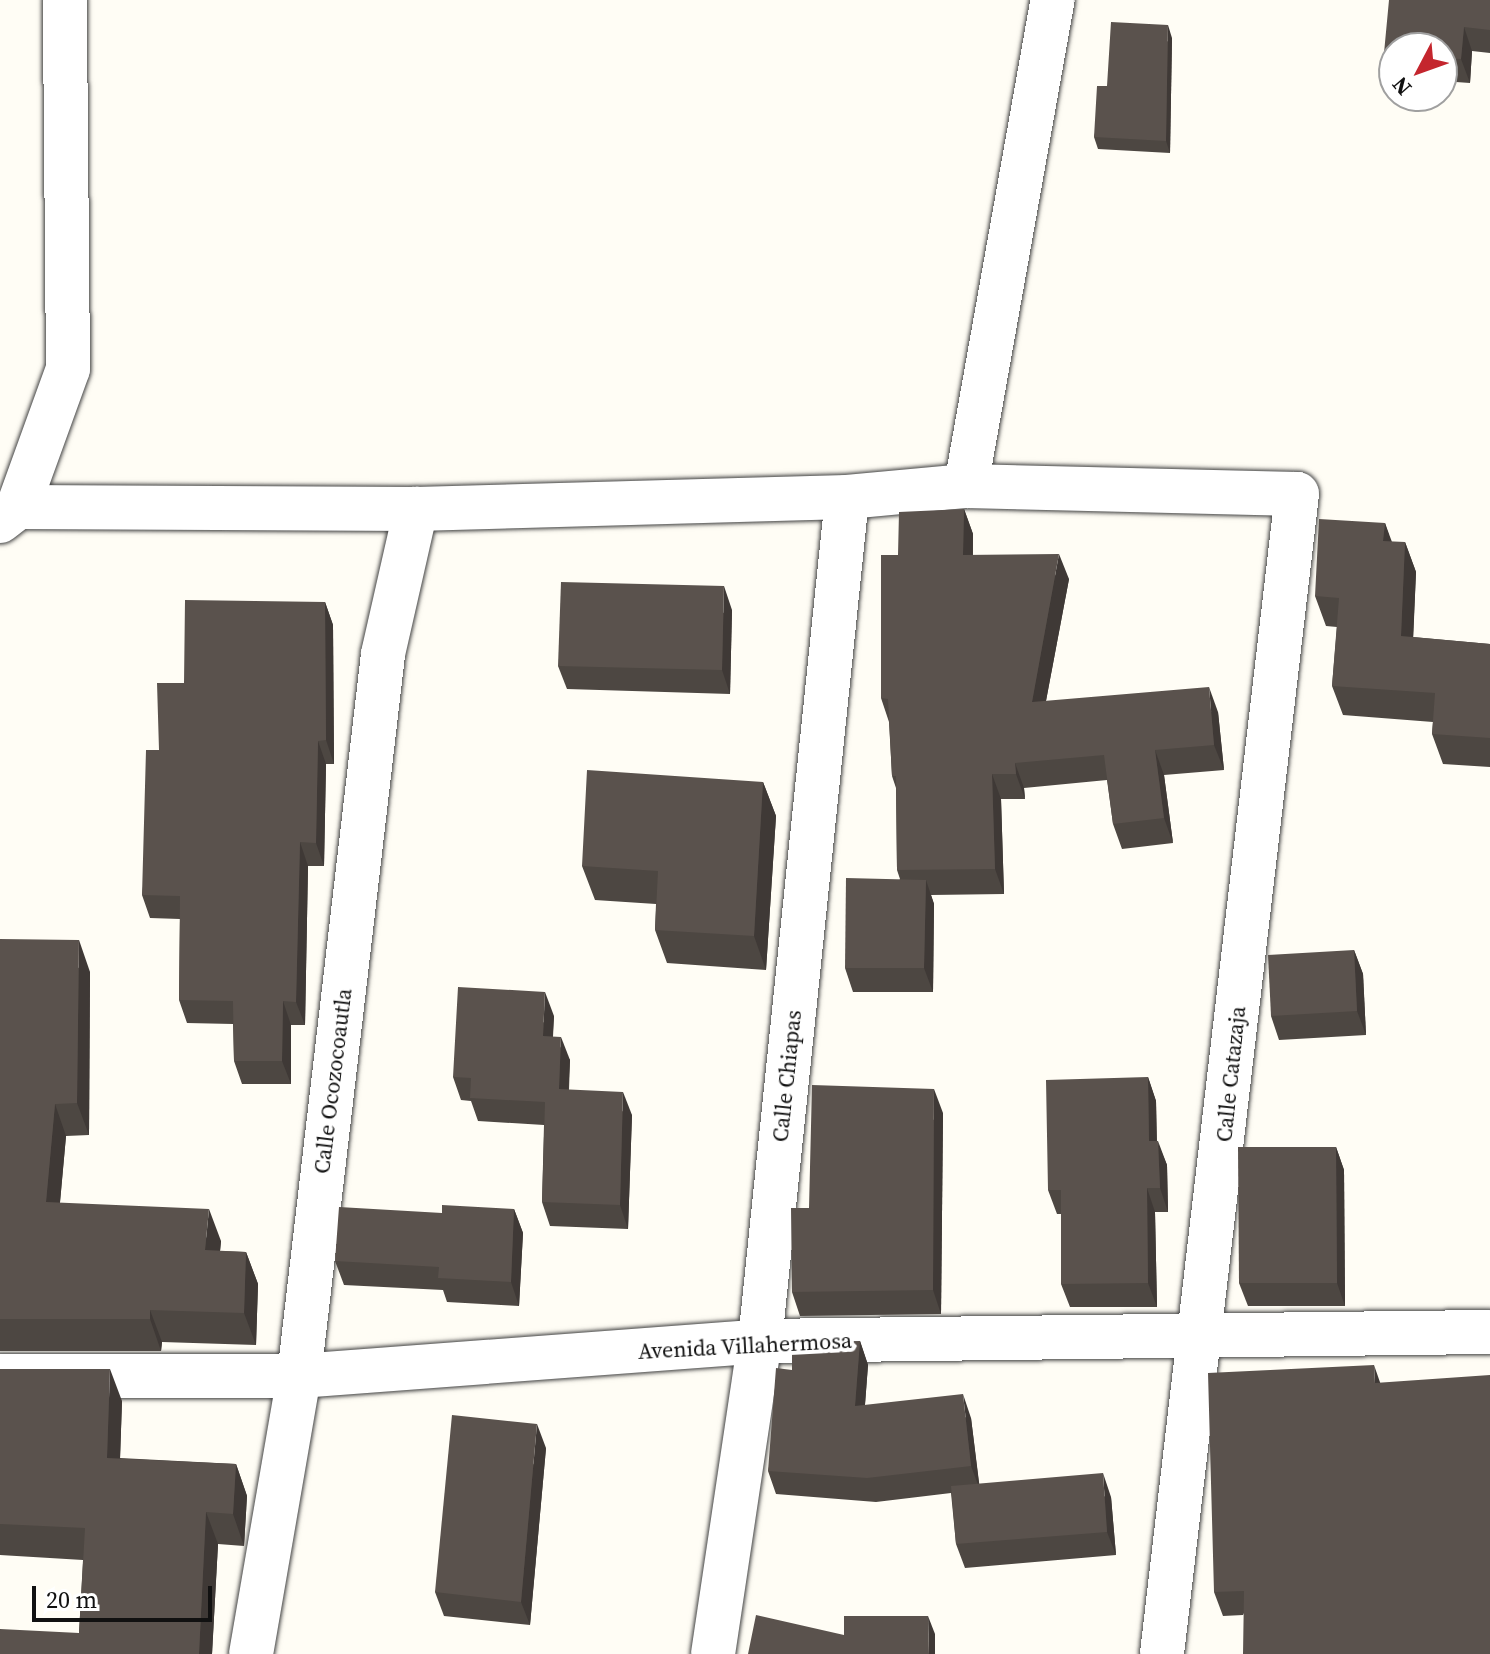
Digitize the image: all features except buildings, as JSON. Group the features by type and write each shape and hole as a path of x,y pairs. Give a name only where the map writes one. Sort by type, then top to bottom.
{"street":[{"path":"65,0 68,369 9,514 416,509 847,497 966,486 1053,0"},
{"name":"Calle Catazaja","path":"966,486 1297,494 1202,1335 1162,1654"},
{"name":"Calle Chiapas","path":"713,1654 760,1341 847,497"},
{"name":"Calle Ocozocoautla","path":"251,1654 299,1376 383,654 416,509"},
{"name":"Avenida Villahermosa","path":"0,1376 299,1376 760,1341 1490,1332"}]}
